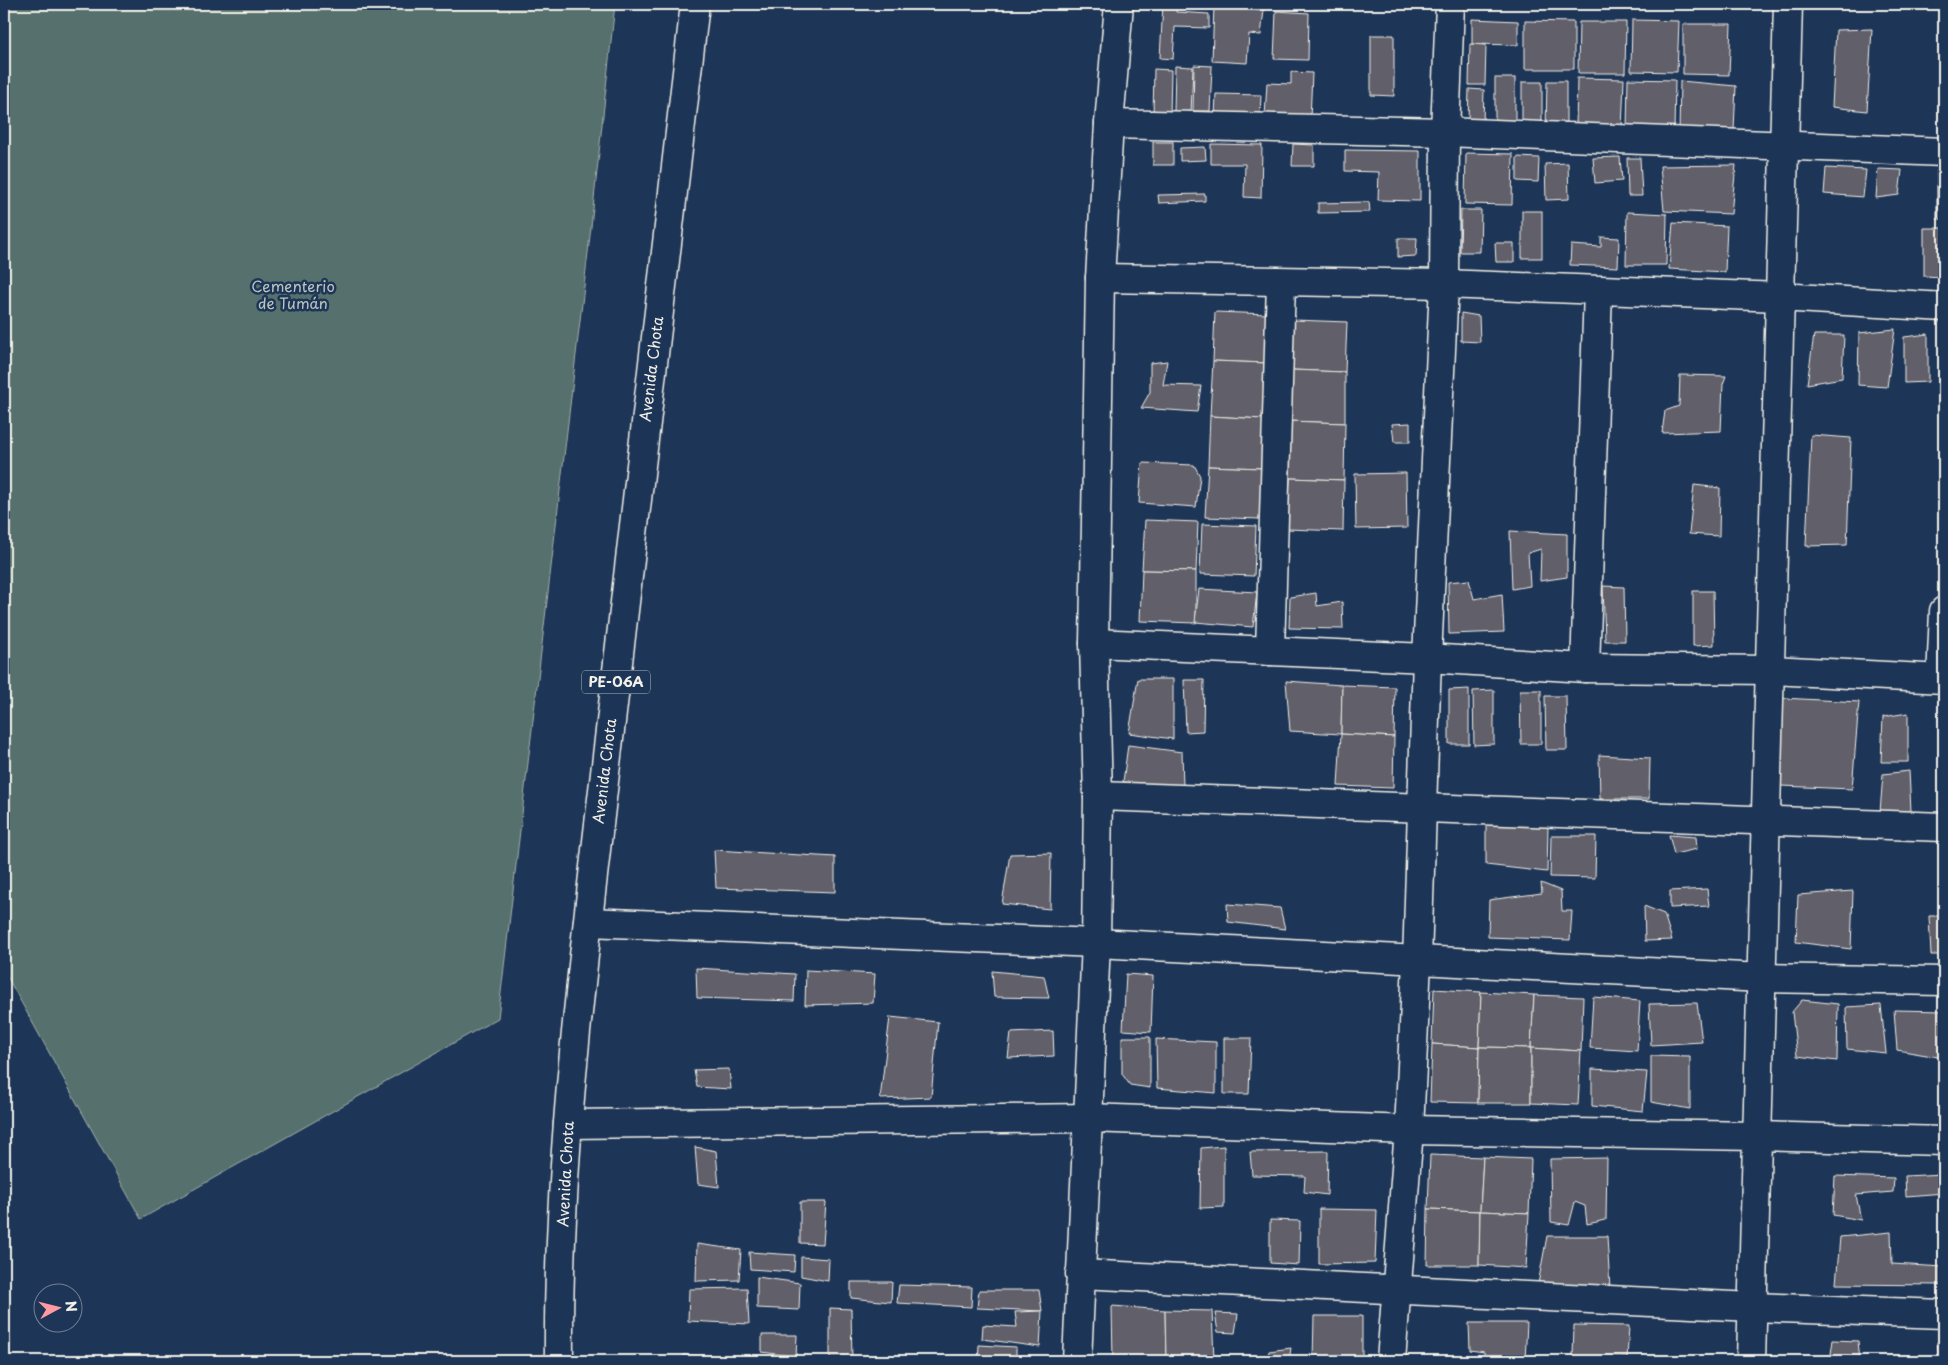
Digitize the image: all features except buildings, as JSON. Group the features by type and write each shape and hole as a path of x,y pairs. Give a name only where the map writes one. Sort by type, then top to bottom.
{"main road":[{"name":"Avenida Chota","path":"559,1361 561,1261 568,1124 588,922 695,4"},
{"path":"1077,1361 1096,943 1098,796 1094,643 1100,278 1109,124 1119,4"},
{"path":"1392,1361 1409,1130 1417,961 1427,658 1444,284 1445,132 1450,4"},
{"path":"1751,1361 1788,4"},
{"path":"1109,124 1445,132 1944,152"},
{"path":"1100,278 1444,284 1780,297 1944,307"},
{"path":"1270,651 1281,282"},
{"path":"1585,668 1598,291"},
{"path":"1094,643 1427,658 1585,668 1770,670 1943,679 1944,611"},
{"path":"1098,796 1944,827"},
{"path":"588,922 1096,943 1762,978 1944,981"},
{"path":"568,1124 1089,1118 1409,1130 1944,1141"},
{"path":"1080,1274 1753,1307 1944,1314"}],"green space":[{"name":"Cementerio de Tumán","path":"4,4 615,4 591,227 498,1018 141,1219 4,971"}]}
